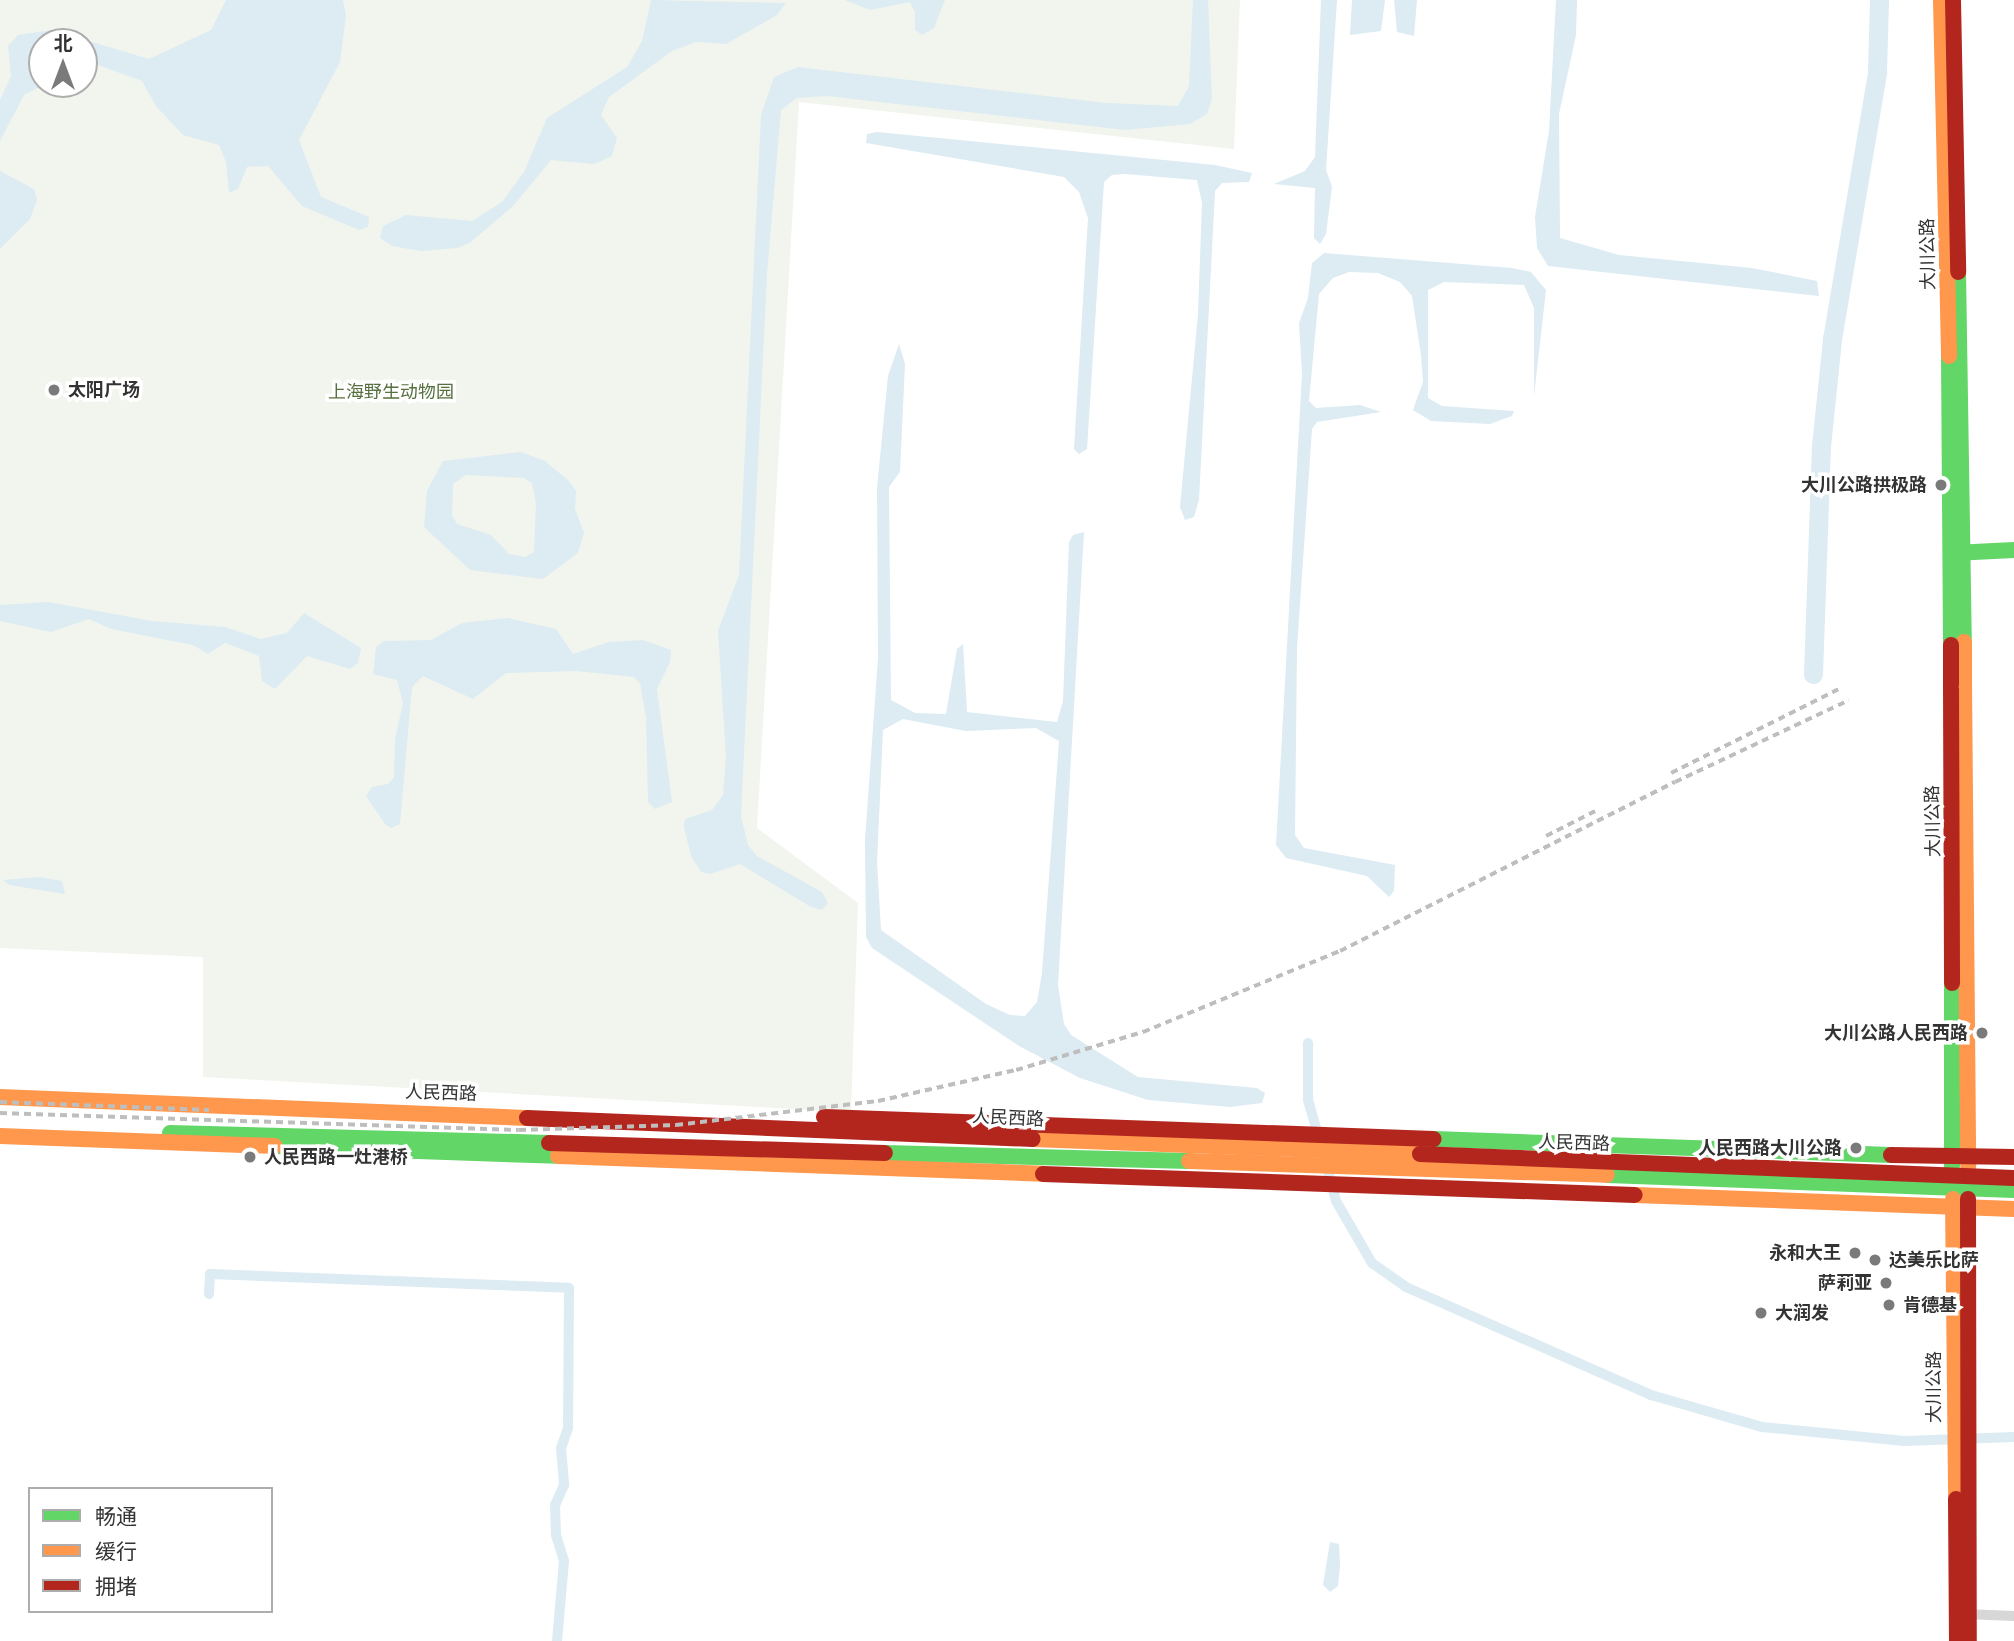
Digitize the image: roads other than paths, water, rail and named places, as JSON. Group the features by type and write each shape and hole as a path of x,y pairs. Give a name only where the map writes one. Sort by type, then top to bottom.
{"main road":[{"name":"大川公路","path":"1941,0 1959,558"},
{"name":"大川公路","path":"1953,0 1959,558 1960,1459 1963,1614 1969,1641"},
{"path":"1959,558 2014,550"},
{"path":"1959,558 2014,560"},
{"name":"人民西路","path":"0,1089 1743,1151 2014,1157"},
{"name":"人民西路","path":"0,1097 811,1127 1298,1158 1960,1183 2014,1190"},
{"name":"人民西路","path":"0,1127 1298,1158"},
{"path":"0,1136 1738,1197 1825,1205 2014,1209"},
{"name":"人民西路","path":"1960,1183 2014,1178"},
{"name":"大川公路","path":"1957,1641 1963,1614"}],"street":[{"path":"1963,1614 2014,1616"}],"waterway":[{"path":"1813,674 1821,446 1832,339 1877,72 1879,0"},
{"path":"1308,1043 1308,1100 1319,1138"},
{"path":"1325,1160 1336,1201 1372,1263 1406,1287 1651,1395 1762,1427 1904,1441 2014,1437"},
{"path":"209,1294 210,1274 569,1288 568,1428 561,1448 564,1485 555,1505 556,1535 564,1561 557,1641"}],"railway":[{"path":"1671,773 1843,687"},
{"path":"0,1113 519,1130 676,1125 878,1101 1016,1070 1143,1032 1340,951 1675,782 1849,700"},
{"path":"1546,836 1599,809"},
{"path":"0,1102 209,1110"}],"place":[{"name":"太阳广场","path":"54,390"},
{"name":"大川公路拱极路","path":"1941,485"},
{"name":"大川公路人民西路","path":"1982,1033"},
{"name":"人民西路大川公路","path":"1856,1148"},
{"name":"人民西路一灶港桥","path":"250,1157"},
{"name":"永和大王","path":"1855,1253"},
{"name":"达美乐比萨","path":"1875,1260"},
{"name":"萨莉亚","path":"1886,1283"},
{"name":"肯德基","path":"1889,1305"},
{"name":"大润发","path":"1761,1313"}],"park label":[{"name":"上海野生动物园","path":"391,392"}]}
